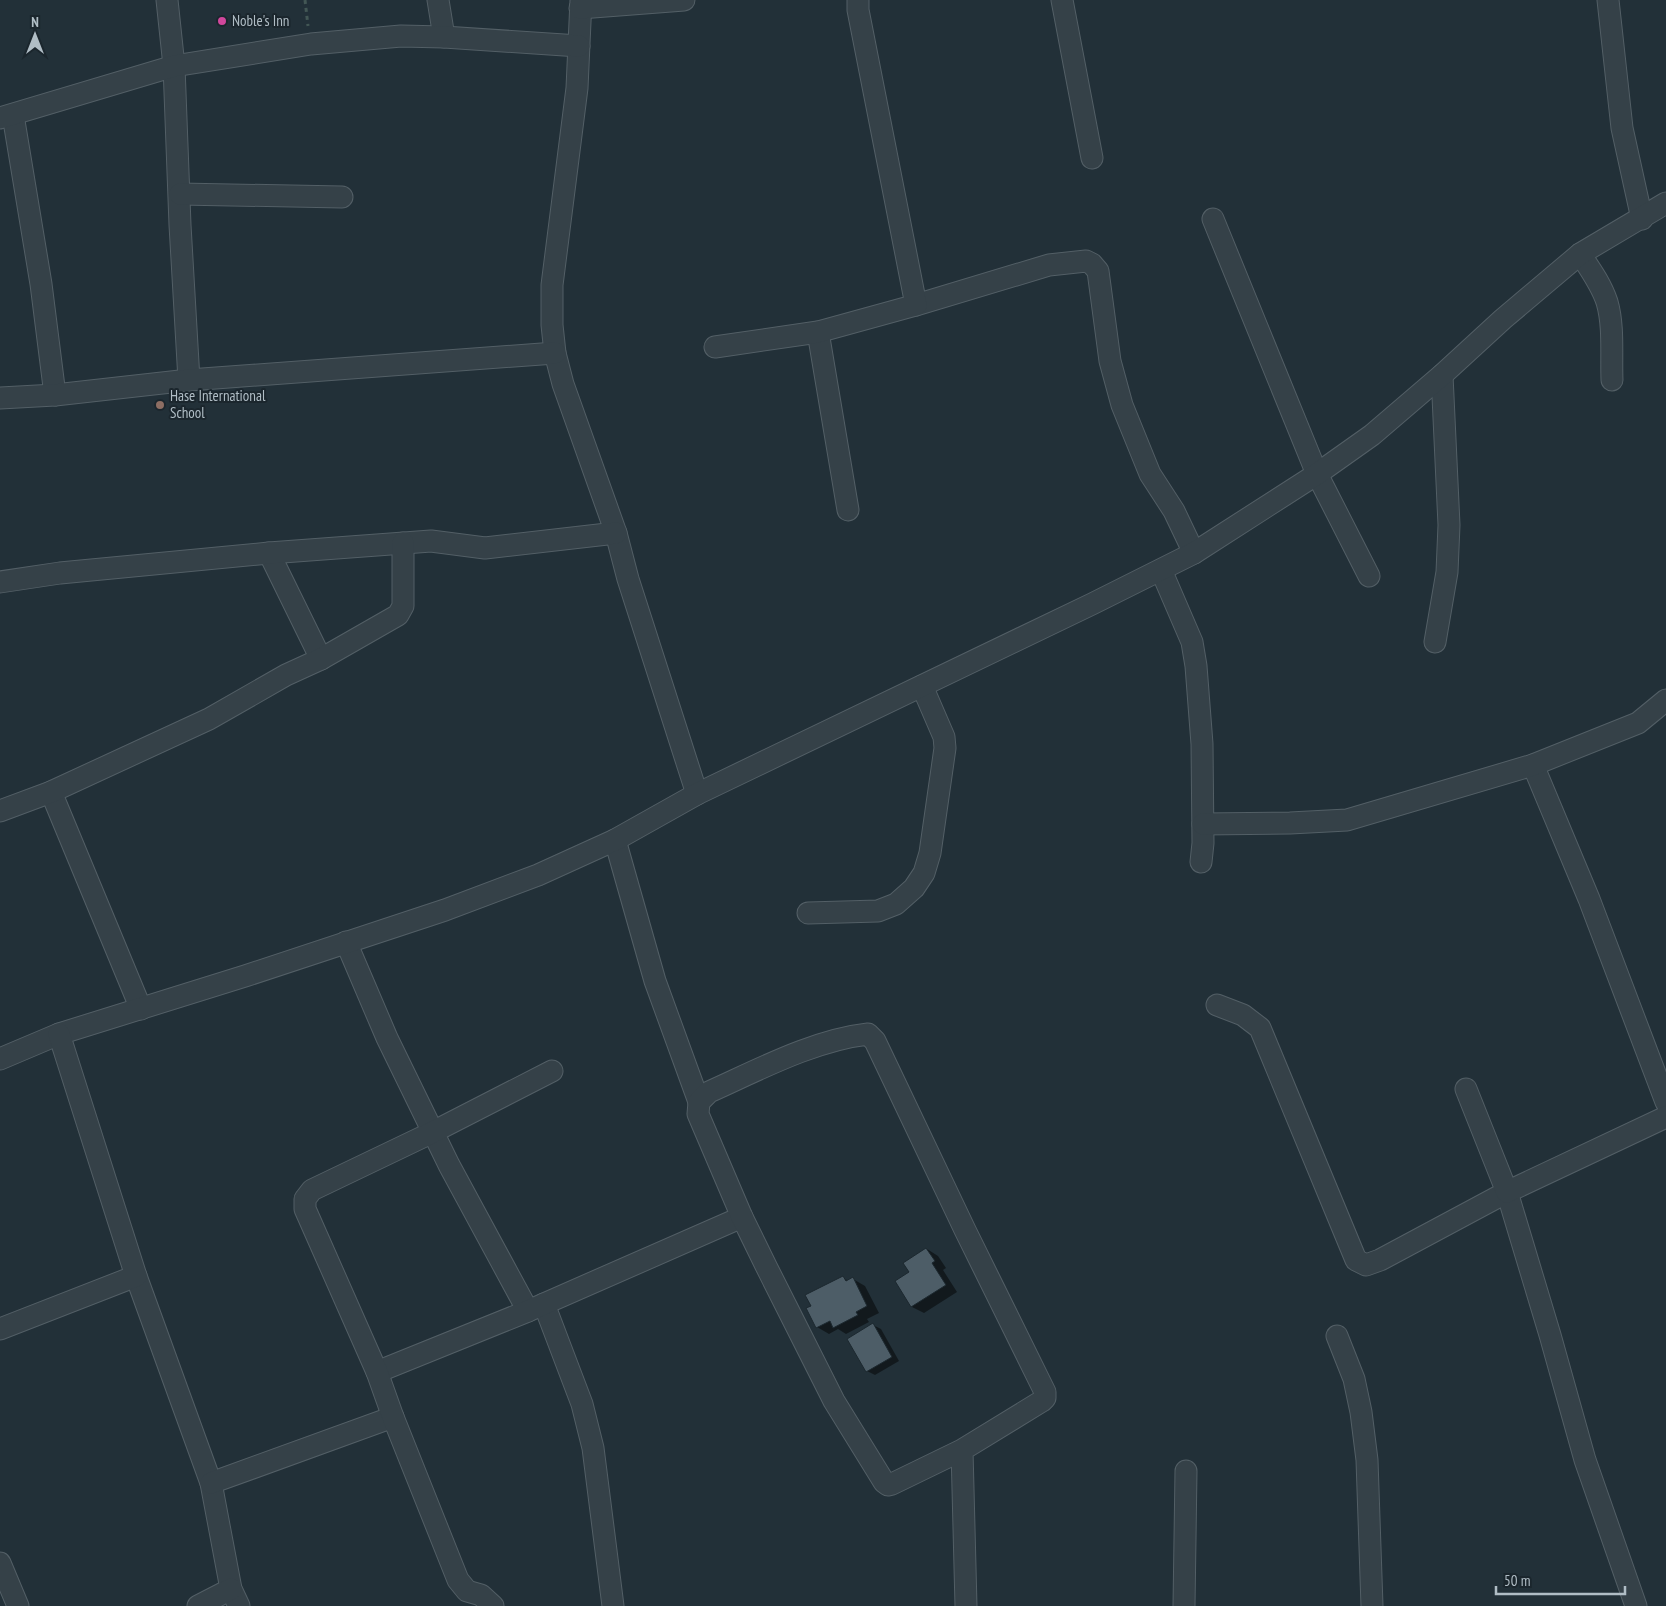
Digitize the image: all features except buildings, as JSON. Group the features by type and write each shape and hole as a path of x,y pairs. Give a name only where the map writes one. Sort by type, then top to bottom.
{"street":[{"path":"168,0 174,66 189,380"},
{"path":"438,0 444,37"},
{"path":"684,0 580,4 577,88 552,284 552,325 555,353 563,384 616,533 628,579 697,794"},
{"path":"858,0 858,10 916,304"},
{"path":"1062,0 1092,158"},
{"path":"1608,0 1622,128 1642,219"},
{"path":"55,395 41,284 7,117 174,66 310,44 401,36 579,46"},
{"path":"180,194 342,197"},
{"path":"0,1059 59,1034 245,976 445,910 538,875 615,840 697,794 1161,570 1194,553 1317,474 1372,435 1503,319 1580,254 1642,219 1666,203"},
{"path":"1213,219 1317,474 1369,576"},
{"path":"1580,254 1597,278 1607,303 1611,333 1612,380"},
{"path":"715,348 818,332 1050,265 1086,261 1092,264 1098,271 1110,361 1122,405 1150,474 1174,510 1194,553"},
{"path":"818,332 848,510"},
{"path":"0,398 55,395 189,380 555,353"},
{"path":"1435,642 1447,572 1449,525 1442,375"},
{"path":"0,582 60,573 403,542 439,541 485,548 616,533"},
{"path":"0,811 52,792 208,719 286,675 321,659 398,615 403,606 403,542"},
{"path":"269,553 321,659"},
{"path":"1161,570 1192,642 1196,666 1202,744 1203,824 1201,862"},
{"path":"808,913 878,911 896,904 914,888 924,873 930,854 945,748 944,737 922,686"},
{"path":"1203,824 1290,824 1347,820 1533,765 1638,723 1666,700"},
{"path":"1533,765 1589,899 1666,1102"},
{"path":"52,792 141,1009"},
{"path":"615,840 655,981 699,1102 698,1114 742,1217 834,1401 884,1482 888,1485 892,1484 962,1450 1045,1398 1045,1392 875,1040 868,1034 856,1035 796,1053 709,1092 699,1102"},
{"path":"346,942 387,1038 433,1132 536,1308 582,1404 593,1448 613,1606"},
{"path":"1216,1005 1243,1014 1260,1028 1356,1260 1366,1265 1380,1260 1507,1192 1666,1117"},
{"path":"59,1034 136,1276 211,1483 235,1597 198,1606"},
{"path":"493,1606 481,1596 467,1591 458,1580 392,1417 377,1372 305,1209 305,1199 312,1190 433,1132 552,1071"},
{"path":"1466,1089 1507,1192 1585,1460 1636,1606"},
{"path":"377,1372 536,1308 742,1217"},
{"path":"0,1329 136,1276"},
{"path":"1337,1336 1354,1379 1361,1412 1367,1460 1372,1606"},
{"path":"211,1483 392,1417"},
{"path":"962,1450 966,1606"},
{"path":"1184,1606 1186,1471"},
{"path":"2,1572 18,1606"}],"path":[{"path":"305,0 310,44"}],"place":[{"name":"Noble's Inn","path":"222,21"},
{"name":"Hase International School","path":"160,405"}]}
